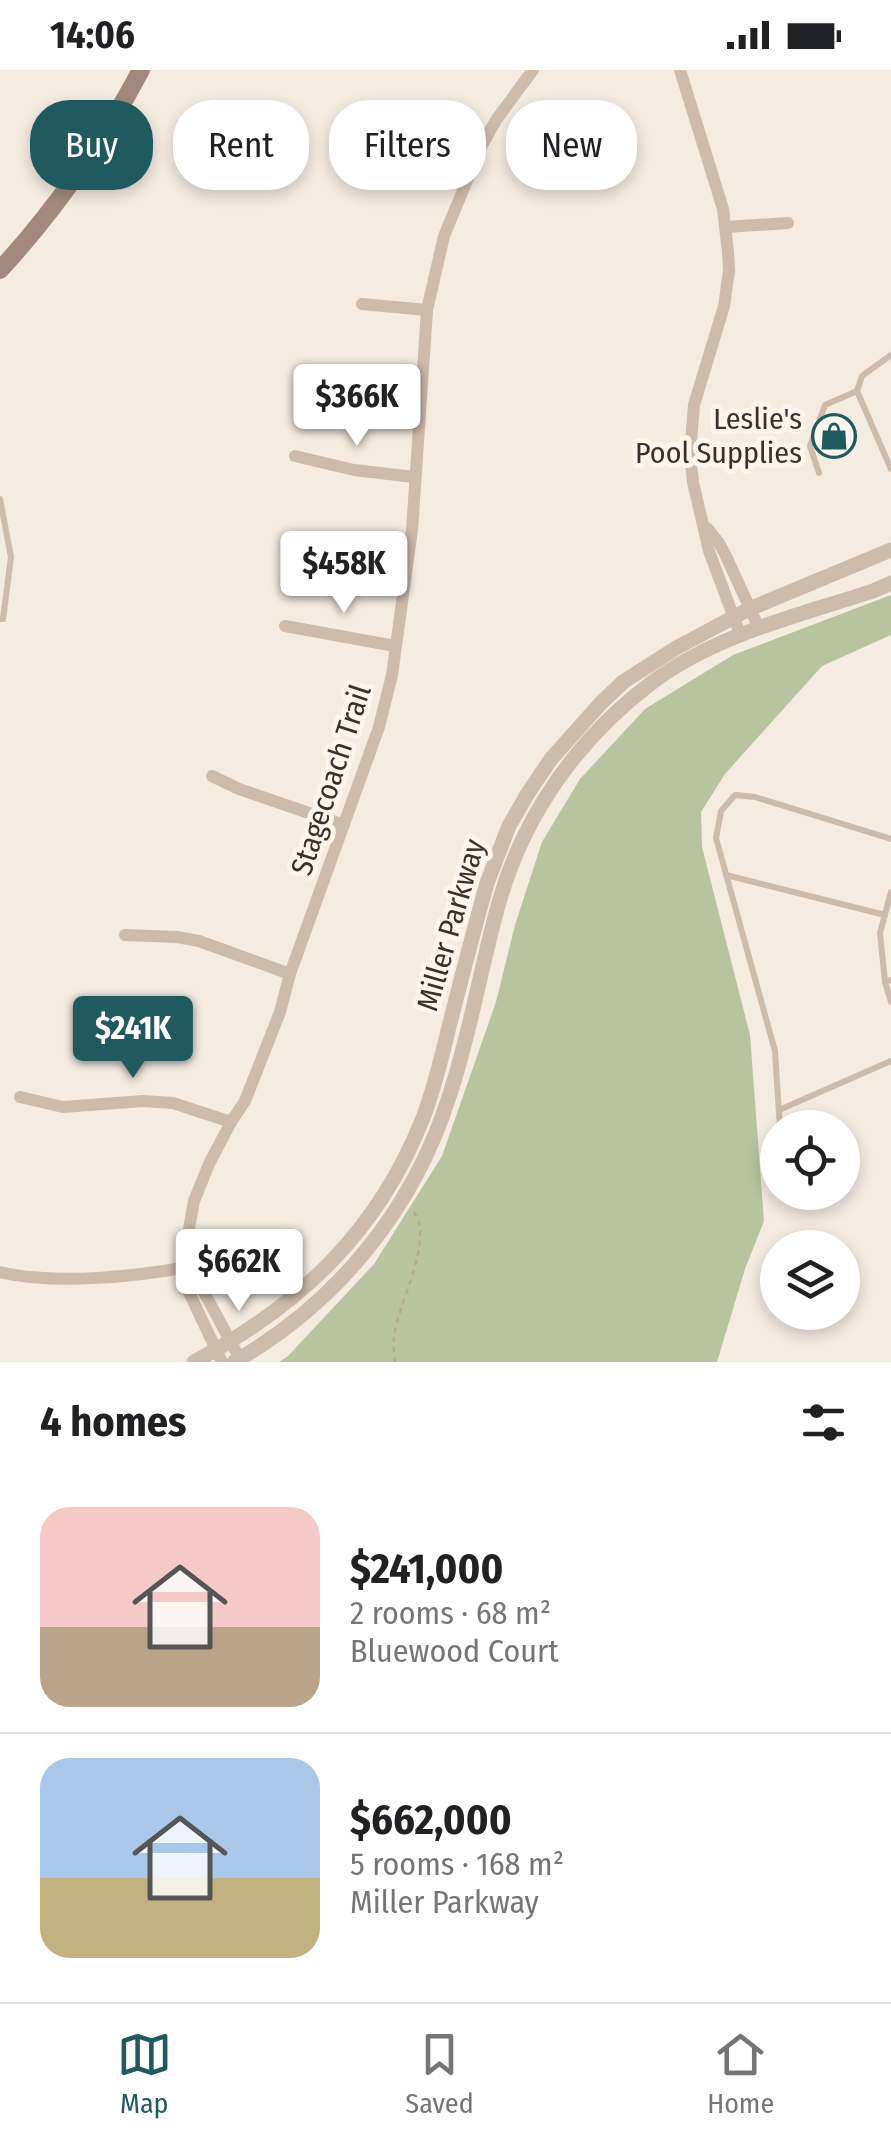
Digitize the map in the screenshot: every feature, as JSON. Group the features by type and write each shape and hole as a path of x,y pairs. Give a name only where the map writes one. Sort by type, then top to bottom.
{"main road":[{"path":"0,257 72,168 131,70"},
{"path":"0,270 67,190 141,70"}],"street":[{"name":"Stagecoach Trail","path":"188,1267 188,1229 194,1200 209,1164 245,1101 280,1012 392,675 408,565 426,310 444,236 464,183 496,120 533,70"},
{"path":"680,70 726,227 729,271 724,306 697,391 690,435 692,482 705,526 720,543 733,617 740,634"},
{"path":"726,227 788,223"},
{"path":"362,304 426,310"},
{"path":"295,456 354,470 414,477"},
{"name":"Miller Parkway","path":"194,1362 219,1356 231,1342 288,1302 328,1267 357,1234 400,1168 434,1088 491,870 509,826 543,770 623,682 676,648 750,609 891,550"},
{"path":"725,572 758,628"},
{"name":"Miller Parkway","path":"237,1360 283,1331 336,1286 387,1223 416,1176 450,1097 501,895 528,828 548,793 592,736 652,682 686,661 740,634 891,583"},
{"path":"285,626 394,646"},
{"path":"212,776 238,790 344,825"},
{"path":"125,935 199,942 290,974"},
{"path":"20,1097 63,1106 173,1103 231,1122"},
{"path":"0,1272 75,1278 188,1267 197,1279 219,1356"},
{"path":"203,1307 231,1342 237,1360"}],"lane":[{"path":"891,355 862,376 858,391 891,469"},
{"path":"819,473 810,446 826,405 858,391"},
{"path":"0,499 11,557 0,619"},
{"path":"891,838 755,797 735,795 721,812 716,838 775,1051 779,1110 891,1062"},
{"path":"726,875 885,915"},
{"path":"891,892 880,934 891,1002"}],"path":[{"path":"395,1362 394,1336 413,1270 420,1227 418,1215 408,1206"}],"green space":[{"path":"891,595 891,635 822,666 725,774 701,812 702,847 750,1035 760,1210 764,1221 717,1362 279,1362 374,1264 442,1156 496,1002 515,925 542,842 580,779 645,709 733,655"}],"place":[{"name":"Leslie's Pool Supplies","path":"834,436"}]}
